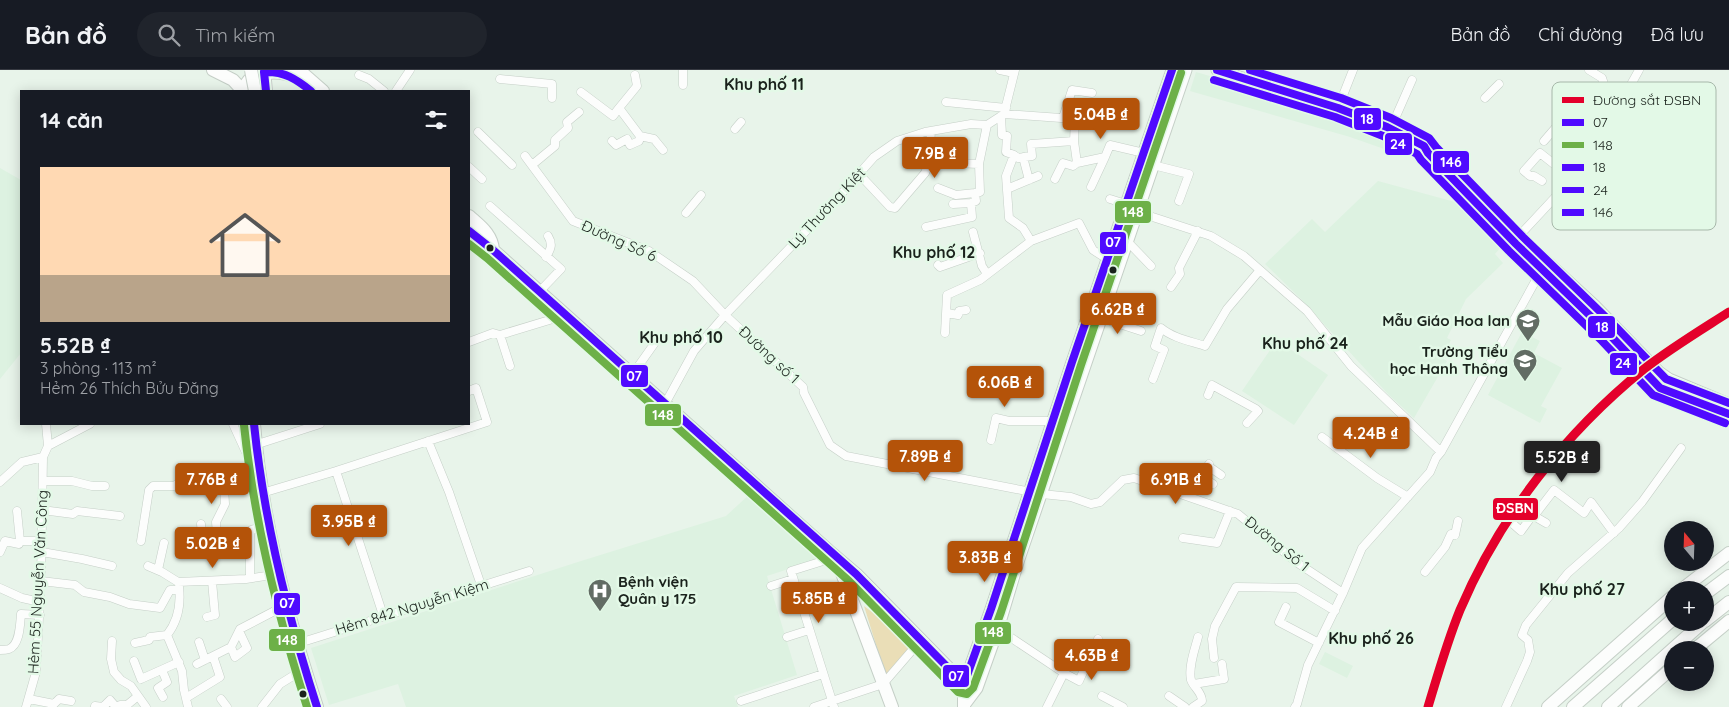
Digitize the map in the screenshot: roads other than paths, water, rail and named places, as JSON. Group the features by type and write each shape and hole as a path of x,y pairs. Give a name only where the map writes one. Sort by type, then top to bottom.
{"main road":[{"path":"213,70 233,80 247,90"},
{"path":"241,70 247,90"},
{"path":"247,90 251,70"},
{"path":"309,70 331,90"},
{"path":"964,706 964,684 991,609 1029,490 1172,70"},
{"path":"964,706 977,688 998,629 1019,559 1186,70"},
{"path":"1217,70 1338,108 1431,149 1519,236 1545,265"},
{"path":"247,90 247,80 251,76 264,71 295,72 322,90"},
{"path":"264,71 266,90"},
{"path":"295,72 309,90"},
{"path":"1424,146 1428,153 1633,352 1655,376 1660,388 1729,414"},
{"path":"470,224 493,250 856,574 964,684"},
{"path":"1655,376 1729,404"},
{"path":"254,425 256,470 268,525 296,644 317,707"},
{"path":"1693,581 1729,553"},
{"path":"836,558 892,707"},
{"path":"1714,587 1729,576"},
{"path":"1714,614 1729,602"},
{"path":"1548,707 1664,604"},
{"path":"1705,641 1729,621"},
{"path":"1573,707 1664,627"},
{"path":"1608,707 1694,631"},
{"path":"1628,707 1664,675"}],"street":[{"path":"391,82 398,89 410,70"},
{"path":"683,70 684,85"},
{"path":"1000,70 1015,72 1004,113 1002,136 1007,136 1006,152 1018,158 1032,156 1031,144 1074,141"},
{"path":"1338,108 1353,70"},
{"path":"1588,70 1602,78 1603,82"},
{"path":"1632,82 1639,70"},
{"path":"358,75 369,79 383,90"},
{"path":"581,92 613,116 637,86 635,75"},
{"path":"500,79 552,84 552,98"},
{"path":"1390,130 1412,80"},
{"path":"1485,98 1499,84"},
{"path":"1063,118 1072,90 1092,93"},
{"path":"946,102 1004,113 1076,119 1074,141 1077,163"},
{"path":"619,108 640,136 654,139 663,150"},
{"path":"532,165 555,146 555,140 568,128 567,122 579,112"},
{"path":"938,188 956,196 980,192 979,164 987,125 1004,113"},
{"path":"735,129 741,122"},
{"name":"Lý Thường Kiệt","path":"665,404 694,351 725,315 874,158 897,141 931,131 971,124 987,125"},
{"path":"859,174 890,207 895,208 925,173 929,164 931,131"},
{"path":"1544,141 1552,131"},
{"path":"478,132 512,165"},
{"path":"612,141 616,145 627,139 630,145 639,141 640,136"},
{"path":"1091,187 1110,145 1144,153"},
{"path":"1542,181 1524,171 1540,153 1552,163"},
{"path":"1014,155 1006,176 1009,218 1023,228 1031,241"},
{"name":"Đường Số 6","path":"525,156 573,221 649,251 694,281 725,315"},
{"path":"1023,157 1029,180"},
{"path":"1055,179 1063,163 1073,166 1077,163 1105,157"},
{"path":"954,163 979,164"},
{"path":"1153,165 1189,174 1180,201"},
{"path":"470,168 482,179"},
{"path":"1007,190 1038,176"},
{"path":"953,204 976,201 976,193"},
{"path":"686,213 700,195"},
{"path":"1110,199 1137,212 1218,239 1244,256 1306,312 1351,366 1441,452"},
{"path":"1519,236 1552,201"},
{"path":"926,227 972,217 971,203"},
{"path":"490,206 561,269 540,292"},
{"path":"945,334 946,295 980,280 1031,241 1080,223 1093,250 1107,259"},
{"path":"1171,287 1180,274 1179,268 1198,231"},
{"path":"974,232 982,266 987,274"},
{"path":"546,257 551,249 551,240 548,236"},
{"path":"1127,241 1151,266"},
{"path":"938,265 940,267 980,253"},
{"path":"1295,707 1308,665 1335,611 1362,548 1430,472 1436,458 1545,265"},
{"path":"1152,379 1164,350 1155,346 1160,328 1170,335 1205,346 1227,309 1260,270"},
{"path":"947,313 958,315 959,311 966,310"},
{"path":"1129,327 1133,314"},
{"name":"Đường số 1","path":"725,315 803,387 804,393 830,445 846,456 1042,494"},
{"path":"470,342 493,333 500,335 566,316"},
{"path":"1101,318 1141,331"},
{"path":"500,335 510,366"},
{"path":"632,375 654,344"},
{"path":"1208,395 1212,385 1258,411 1247,423"},
{"path":"262,492 336,471 487,422 473,389"},
{"path":"991,440 996,418 1009,421 1052,422"},
{"path":"0,482 22,462 43,457 48,446 46,425"},
{"path":"48,446 88,425"},
{"path":"141,541 151,488 157,485 176,485 182,481 227,478 256,470 234,425"},
{"path":"255,445 317,425"},
{"path":"1322,437 1378,478 1408,496"},
{"path":"428,441 481,585"},
{"path":"1506,707 1530,652 1528,640 1522,636 1526,626 1568,573 1614,532 1642,502 1681,448"},
{"name":"Hẻm 55 Nguyễn Văn Công","path":"27,703 36,672 40,615 43,457"},
{"path":"1213,484 1201,477 1208,465 1221,475"},
{"path":"336,471 383,615"},
{"path":"187,553 225,552 216,522 225,504 224,487 227,478"},
{"name":"Đường Số 1","path":"1042,494 1070,497 1091,504 1100,502 1123,480 1134,478 1238,514 1296,562 1343,593"},
{"path":"43,481 72,481 92,486 105,486"},
{"path":"1546,523 1534,516 1554,490 1584,513 1591,502 1614,532"},
{"path":"42,510 73,514 77,511 120,516"},
{"path":"17,511 20,541"},
{"path":"1183,538 1217,543 1230,511"},
{"path":"1513,524 1521,531 1529,520"},
{"path":"1425,572 1445,546 1451,534 1455,536 1458,521"},
{"path":"201,524 202,535 229,538 250,536"},
{"path":"250,578 251,530 268,525"},
{"path":"0,552 5,541 19,544 20,541 42,541"},
{"path":"158,570 164,542"},
{"path":"42,552 112,566"},
{"path":"833,704 790,571 836,558"},
{"path":"148,566 158,570 179,586"},
{"name":"Hẻm 842 Nguyễn Kiệm","path":"296,644 383,615 529,571"},
{"path":"41,581 75,585 84,592 110,597 128,604 160,608 170,590 179,586 212,580 279,574"},
{"path":"771,586 793,579"},
{"path":"207,617 215,615 212,580"},
{"path":"135,643 149,640 150,637 167,635 174,626 179,610 179,586"},
{"path":"1214,658 1212,639 1215,626 1236,587 1297,588 1335,611"},
{"path":"0,588 22,598 40,602"},
{"path":"199,642 201,662 231,648 240,629 286,605"},
{"path":"1286,607 1279,622 1319,643"},
{"path":"0,650 9,649 15,645 21,614 40,615"},
{"path":"998,629 1064,673 1080,681 1098,639"},
{"path":"787,637 809,630"},
{"path":"231,648 236,657 247,648 239,631"},
{"path":"167,635 182,671 188,707"},
{"path":"1192,707 1202,701 1202,697 1192,681 1191,670 1198,637"},
{"path":"814,707 833,704 883,684 920,640"},
{"path":"112,641 114,672 130,686 146,707"},
{"path":"186,698 220,677 214,656"},
{"path":"134,661 142,679 179,662"},
{"path":"1194,684 1224,679 1222,664"},
{"path":"262,707 280,684 304,669"},
{"path":"162,670 167,682 158,688 163,697"},
{"path":"1047,707 1064,673"},
{"path":"741,701 823,674"},
{"path":"95,706 103,707 110,700 116,707 127,705 138,696"},
{"path":"1102,696 1113,705 1122,707"},
{"path":"1169,696 1185,707"},
{"path":"27,703 54,704 59,699 71,701"},
{"path":"221,699 227,707"}],"rail line":[{"name":"ĐSBN","path":"1428,707 1455,622 1476,575 1515,509 1537,478 1588,420 1615,394 1654,361 1729,312"}],"place":[{"name":"Mẫu Giáo Hoa lan","path":"1528,342"},
{"name":"Trường Tiểu học Hanh Thông","path":"1525,382"},
{"name":"Bệnh viện Quân y 175","path":"600,612"}],"district":[{"name":"Khu phố 11","path":"764,84"},
{"name":"Khu phố 12","path":"934,252"},
{"name":"Khu phố 10","path":"681,337"},
{"name":"Khu phố 24","path":"1305,343"},
{"name":"Khu phố 27","path":"1582,589"},
{"name":"Khu phố 26","path":"1371,638"}]}
